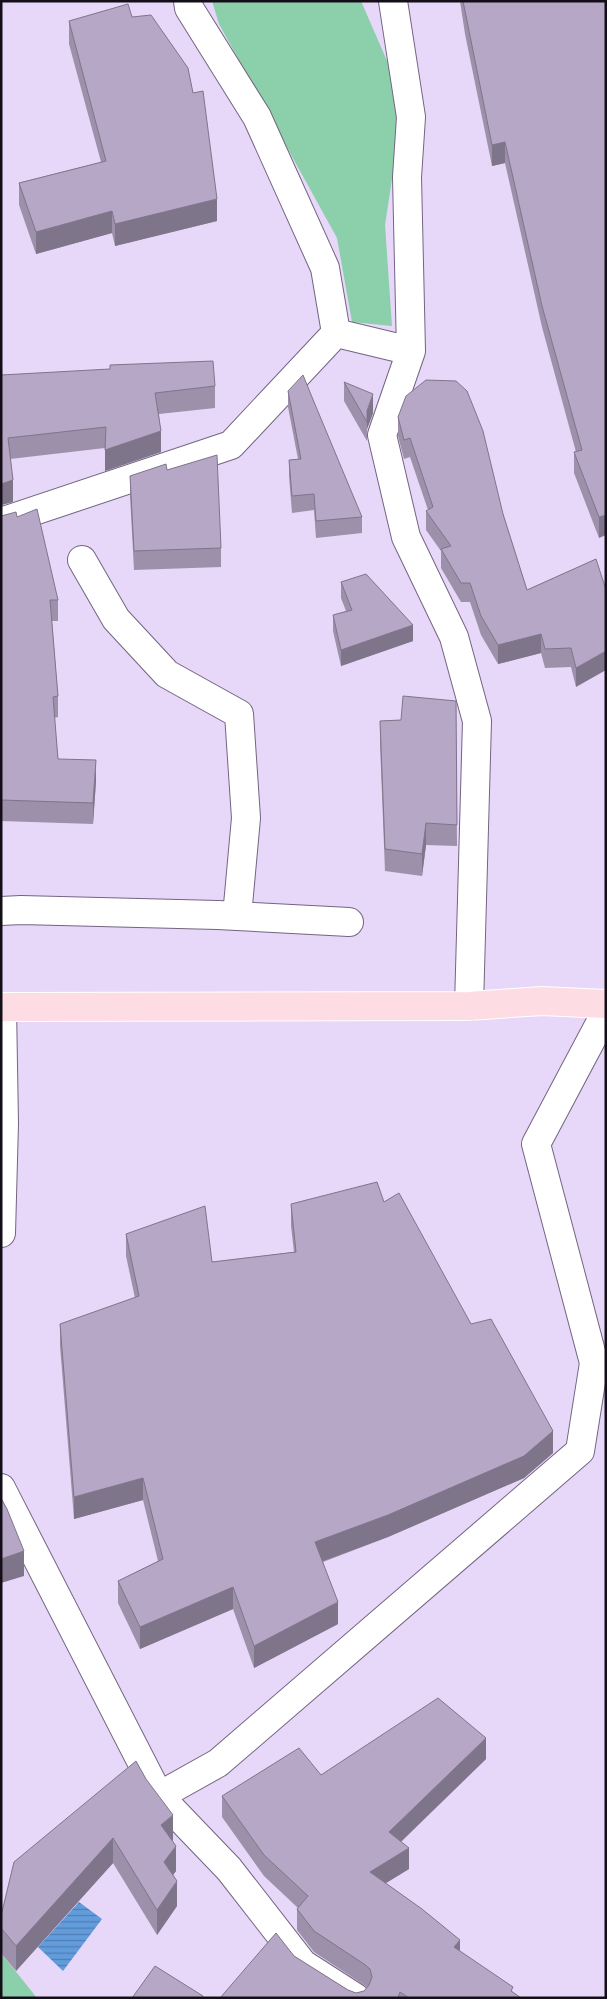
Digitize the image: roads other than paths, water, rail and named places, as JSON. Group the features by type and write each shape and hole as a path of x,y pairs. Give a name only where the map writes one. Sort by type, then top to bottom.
{"main road":[{"path":"2,1007 469,1006 542,1002 606,1004"}],"street":[{"path":"188,1 189,8 257,117 325,268 336,333"},
{"path":"393,1 411,118 407,177 411,351 382,435 406,537 454,637 477,721 469,1006"},
{"path":"336,333 411,351"},
{"path":"1,522 230,445 336,333"},
{"path":"82,560 116,619 167,674 240,714 246,818 237,916"},
{"path":"1,911 237,916 349,922"},
{"path":"1,1233 4,1123 2,1007"},
{"path":"159,1796 218,1763 580,1451 594,1363 536,1144 606,1012"},
{"path":"1,1488 159,1796 229,1869 302,1964 356,1998"}],"water":[{"path":"79,1902 102,1919 63,1971 38,1947"}]}
